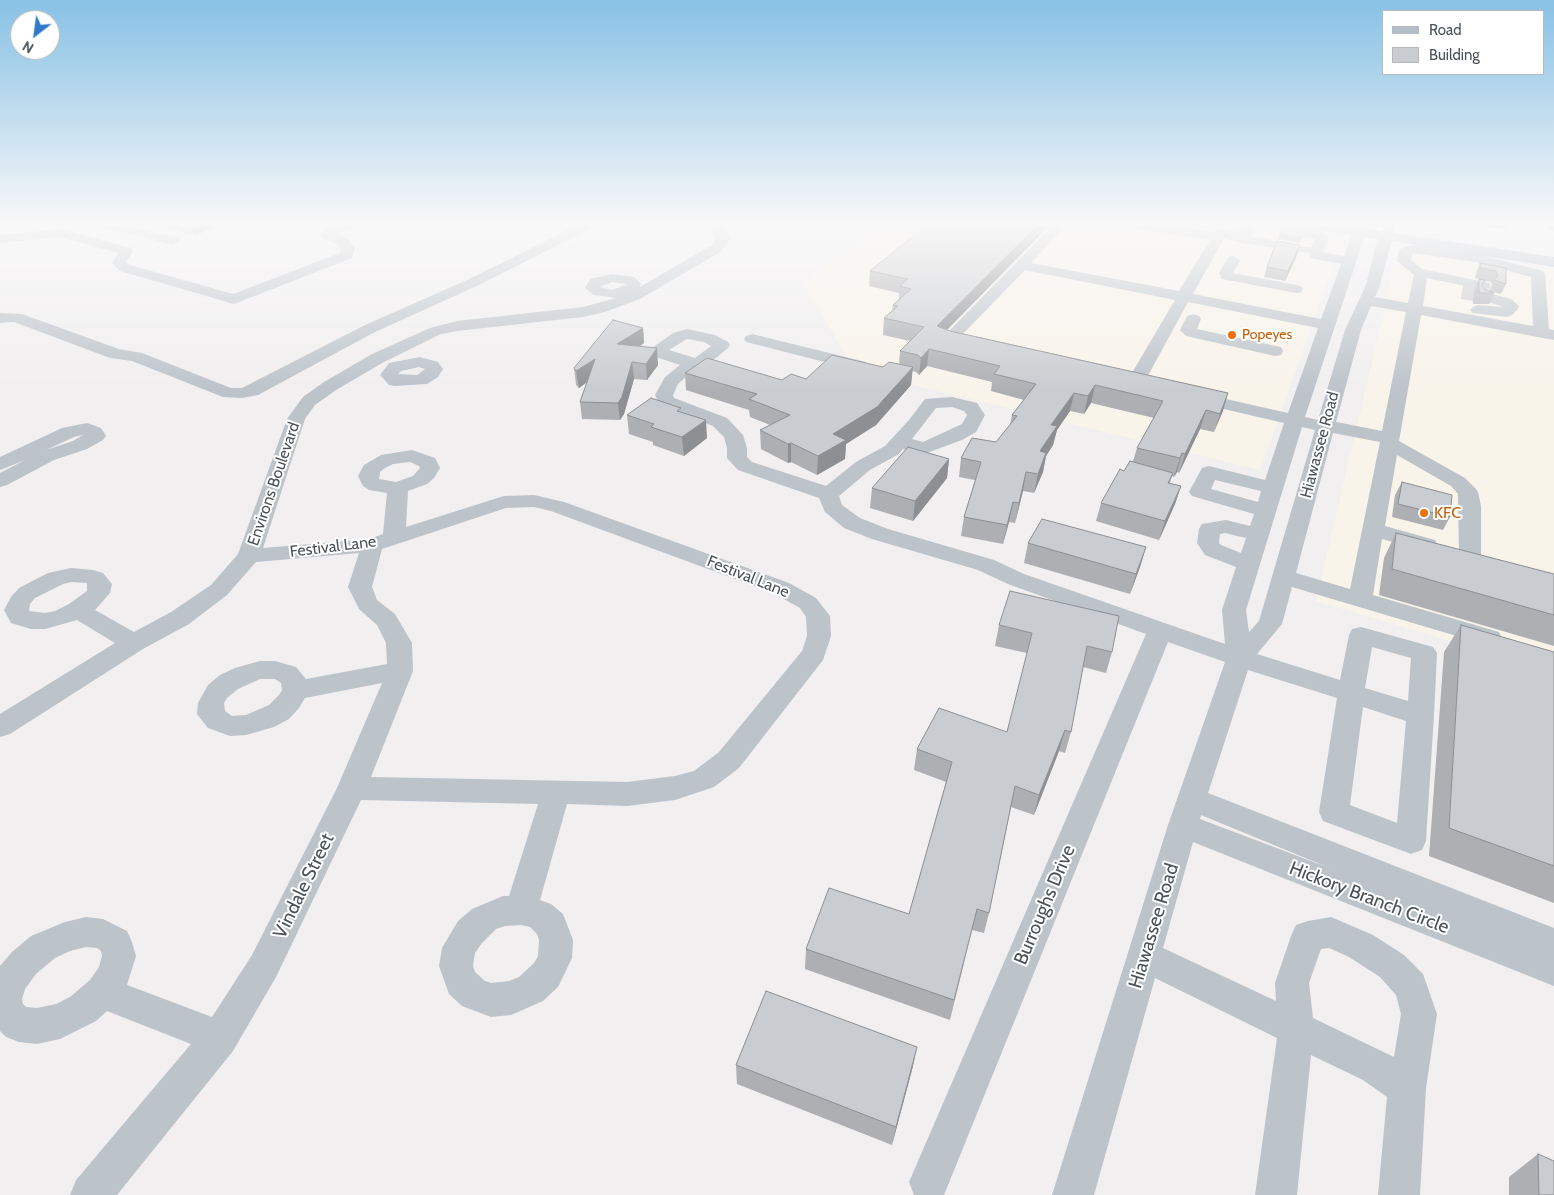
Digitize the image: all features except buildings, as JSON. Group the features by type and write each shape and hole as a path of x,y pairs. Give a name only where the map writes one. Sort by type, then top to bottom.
{"street":[{"path":"170,281 234,299 281,281"},
{"path":"0,318 16,317 116,354 136,357 229,392 242,393 252,391 369,329 476,281"},
{"name":"Environs Boulevard","path":"0,727 134,644 180,618 219,590 249,556 296,419 309,401 330,386 374,361 436,331 458,326 600,309 655,281"},
{"path":"985,349 948,341 1006,281"},
{"path":"1104,281 1328,325"},
{"path":"1135,383 1193,281"},
{"path":"1253,281 1296,289"},
{"name":"Hiawassee Road","path":"1239,658 1234,610 1295,420 1343,281"},
{"name":"Hiawassee Road","path":"1074,1195 1188,812 1239,658 1270,624 1353,330 1374,281"},
{"path":"1360,600 1420,281"},
{"path":"1446,281 1484,291 1511,306 1507,312 1476,310"},
{"path":"1366,300 1548,334 1539,281"},
{"path":"1438,287 1462,292"},
{"path":"1501,289 1540,296"},
{"path":"1193,319 1188,329 1190,332 1274,351"},
{"path":"752,339 873,369"},
{"path":"374,361 395,367"},
{"path":"692,363 671,381 664,395 666,402 720,422 733,435 737,448 737,458 745,466 828,494"},
{"path":"1116,378 1153,387"},
{"path":"1181,394 1325,427 1344,438 1389,443 1458,482 1468,492 1470,506 1464,554 1373,530"},
{"path":"0,464 69,432 88,429 94,432 96,436 85,443 47,456 0,480"},
{"path":"828,494 843,484 862,466 892,450 899,442"},
{"path":"1266,511 1190,489 1209,472 1273,488"},
{"name":"Vindale Street","path":"91,1195 220,1038 264,966 352,788 400,671 399,643 386,620 367,604 360,587 383,541 398,488"},
{"path":"828,494 832,508 852,524 986,565 1016,579 1239,658 1420,715"},
{"name":"Festival Lane","path":"249,556 383,541 504,502 534,501 558,506 781,588 808,603 818,616 819,636 814,654 729,760 704,778 675,788 627,794 352,788"},
{"path":"1249,564 1213,550 1208,542 1210,529 1226,526 1258,535"},
{"path":"1284,577 1508,643"},
{"path":"78,610 134,644"},
{"name":"Burroughs Drive","path":"929,1182 1161,629"},
{"path":"1361,635 1424,653 1420,715 1411,841 1334,812 1350,693 1361,635"},
{"path":"295,690 400,671"},
{"path":"521,910 556,793"},
{"name":"Hickory Branch Circle","path":"1188,812 1554,944"},
{"name":"Hickory Branch Circle","path":"1188,812 1554,970"},
{"path":"1276,1195 1296,1030 1292,983 1308,936 1331,932 1361,946 1392,966 1411,986 1420,1014 1407,1088 1399,1195"},
{"path":"1144,956 1376,1067 1407,1088"},
{"path":"102,992 220,1038"}],"shaded area":[{"path":"808,281 1328,281 1260,470 856,371 803,284"},
{"path":"1391,281 1554,281 1554,672 1316,601"}],"tunnel":[{"path":"1462,292 1485,296"}],"place":[{"name":"Popeyes","path":"1232,335"},
{"name":"KFC","path":"1424,513"}]}
